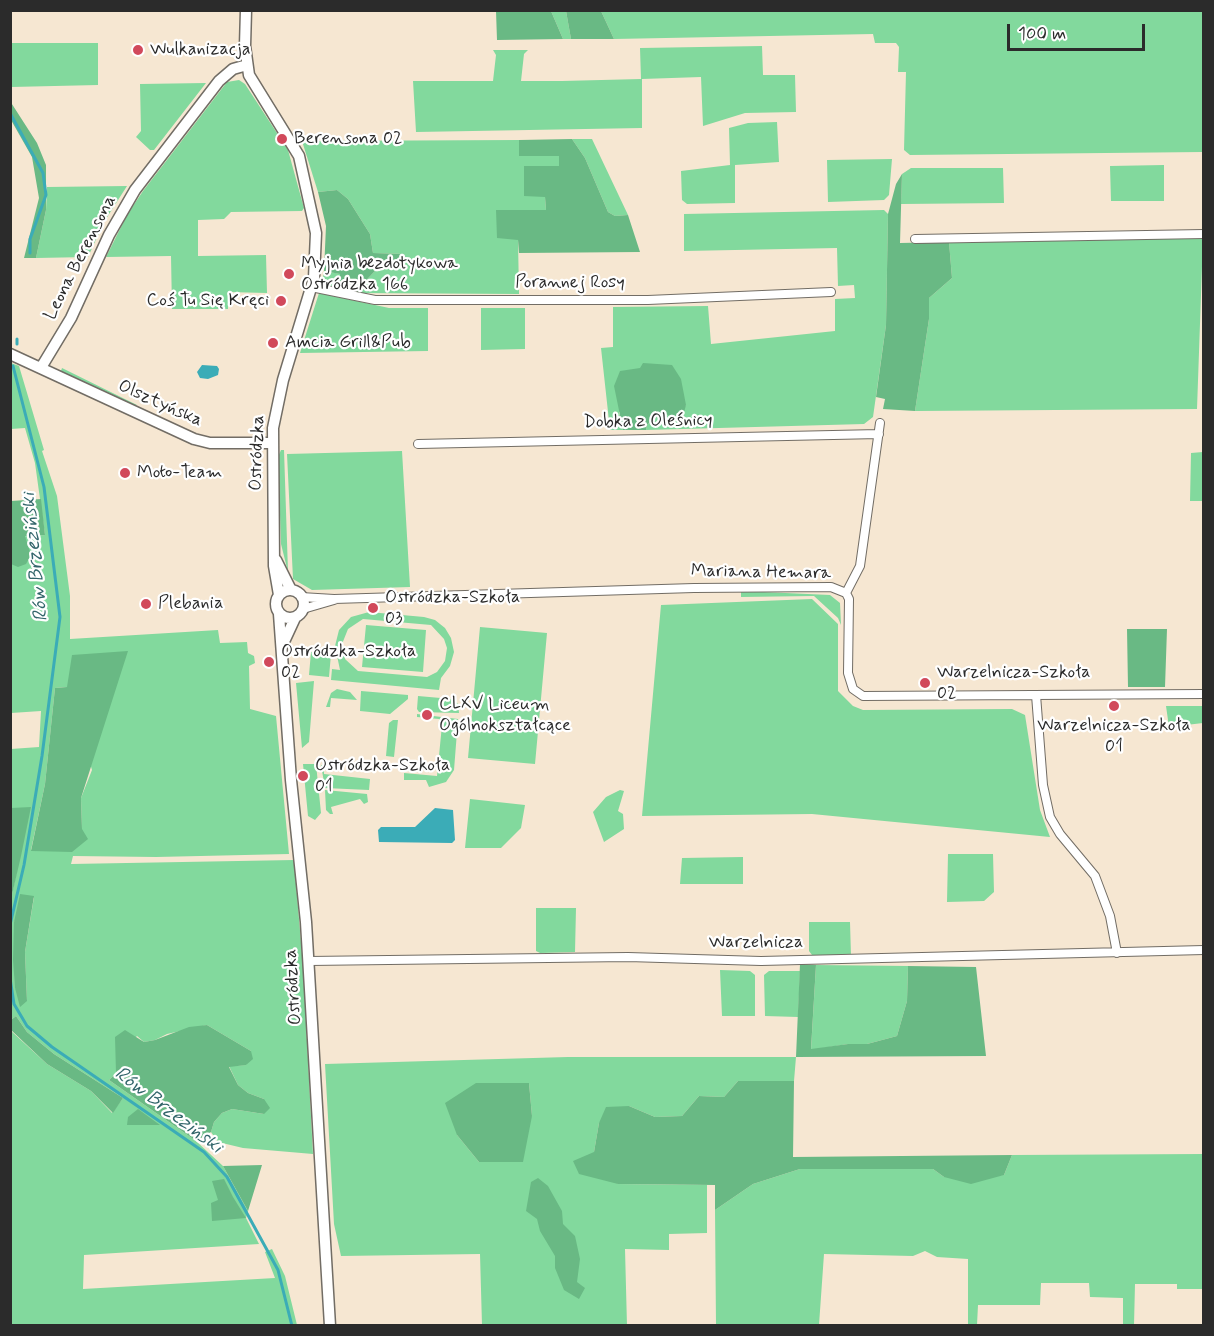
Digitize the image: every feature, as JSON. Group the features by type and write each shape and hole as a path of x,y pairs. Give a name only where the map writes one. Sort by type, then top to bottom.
{"street":[{"name":"Ostródzka","path":"246,10 247,65 255,87 295,147 302,165 316,233 316,261 311,287 283,380 272,443 276,560 274,566 279,595"},
{"name":"Leona Berensona","path":"42,366 71,318 109,235 135,190 219,81 232,69 247,65"},
{"path":"915,239 1203,234"},
{"name":"Porannej Rosy","path":"311,287 375,300 648,300 831,292"},
{"path":"10,354 42,366"},
{"name":"Olsztyńska","path":"42,366 194,439 210,443 272,443"},
{"path":"846,594 860,566 880,423"},
{"name":"Dobka z Oleśnicy","path":"418,444 879,434"},
{"name":"Ostródzka","path":"276,560 291,590"},
{"name":"Mariana Hemara","path":"302,597 334,599 831,587 846,594 850,605 848,673 850,682 858,694 1203,694"},
{"path":"291,590 302,597 299,613 287,618 279,614 276,607 279,595 291,590"},
{"name":"Mariana Hemara","path":"299,613 334,599"},
{"name":"Ostródzka","path":"282,646 299,613"},
{"name":"Ostródzka","path":"279,614 279,638 282,646 309,961 330,1326"},
{"path":"1036,695 1047,808 1060,834 1095,876 1110,916 1117,953"},
{"name":"Warzelnicza","path":"309,961 636,957 760,962 1203,950"}],"green space":[{"path":"496,11 551,11 563,39 497,40"},
{"path":"551,11 566,11 571,39 563,39"},
{"path":"566,11 601,11 614,39 571,39"},
{"path":"601,11 1203,11 1203,152 910,155 904,150 906,72 898,72 899,47 896,43 875,43 873,34 614,39"},
{"path":"11,43 98,43 98,85 11,87"},
{"path":"762,46 763,75 795,75 796,112 745,113 703,126 701,77 642,79 642,128 416,132 413,81 493,81 496,55 493,50 528,50 524,54 521,81 562,81 641,79 640,48"},
{"path":"239,80 245,84 288,150 304,208 302,211 231,212 224,219 198,220 198,256 266,255 267,293 228,292 228,309 172,309 171,256 106,257 127,215 143,191 227,82"},
{"path":"206,83 154,150 150,150 136,137 141,131 140,84"},
{"path":"10,101 37,143 46,165 46,210 36,258 24,258 39,198 32,157 11,120"},
{"path":"777,122 779,162 735,165 735,203 687,204 682,200 681,171 730,165 729,128 748,123"},
{"path":"572,139 592,139 628,215 615,216 608,212 585,158"},
{"path":"572,139 585,158 608,212 615,216 628,215 640,252 519,253 518,240 497,238 496,210 546,210 545,197 524,196 524,166 559,166 559,156 519,156 519,140"},
{"path":"519,140 520,156 559,156 559,166 524,166 545,197 546,210 497,210 518,240 519,294 354,293 375,271 405,254 373,253 370,234 348,199 337,190 318,192 302,141"},
{"path":"892,159 889,195 884,200 828,202 827,160"},
{"path":"1164,165 1164,201 1111,201 1110,166"},
{"path":"911,168 1003,168 1004,203 901,204 902,174"},
{"path":"902,174 900,243 949,242 952,278 929,298 929,319 915,411 883,409 885,399 876,397 886,325 888,214 896,184"},
{"path":"127,186 104,222 88,257 36,258 46,210 47,187"},
{"path":"337,190 348,199 370,234 373,253 405,254 390,269 384,265 375,271 354,293 340,289 340,274 324,271 326,226 318,192"},
{"path":"884,210 888,214 886,325 873,417 864,424 646,430 647,425 662,410 674,421 686,405 619,412 623,430 610,430 601,348 613,347 613,307 708,306 711,344 835,331 835,299 855,298 854,285 838,286 837,248 684,251 684,214"},
{"path":"1203,238 1197,409 915,411 929,319 929,298 952,278 949,242"},
{"path":"324,271 341,274 340,289 322,284"},
{"path":"319,293 389,308 428,308 428,351 300,353"},
{"path":"481,308 525,308 525,349 481,350"},
{"path":"11,363 19,366 57,496 70,596 70,639 218,630 220,643 247,642 248,653 254,656 255,663 249,666 250,709 276,716 289,854 73,856 71,864 294,860 303,966 313,1154 243,1148 218,1142 211,1132 214,1122 222,1113 232,1109 264,1114 264,1099 248,1093 238,1085 229,1066 246,1065 251,1051 207,1025 144,1042 137,1036 116,1057 116,1073 109,1080 196,1141 223,1166 248,1211 246,1218 259,1244 84,1255 83,1289 275,1278 265,1252 272,1249 285,1276 297,1325 11,1325 10,1030 47,1064 91,1091 112,1113 123,1098 54,1054 27,1032 16,1016 11,1020 11,899 30,808 11,808 11,749 39,747 41,711 11,713 11,537 45,535 35,463 25,428 11,429","holes":["67,687 92,770 81,798 82,829 31,850 45,784 55,688","34,897 25,952 27,1001 15,988 14,922"]},
{"path":"643,363 672,365 681,379 686,405 682,420 674,421 662,410 647,425 646,430 623,430 614,386 620,371 640,368"},
{"path":"62,368 137,405 131,405 61,371"},
{"path":"281,450 284,450 288,572 281,544 278,457"},
{"path":"402,451 410,587 312,590 293,579 287,454"},
{"path":"1203,452 1203,501 1190,501 1191,453"},
{"path":"41,499 45,535 25,536 31,555 26,564 18,567 11,564 11,501"},
{"path":"741,591 830,595 840,603 841,625 838,618 814,596 741,597"},
{"path":"812,599 838,624 838,691 853,706 863,710 1012,709 1025,715 1040,810 1050,837 812,814 642,816 661,605"},
{"path":"369,612 424,617 435,620 445,628 451,638 454,652 450,666 441,678 439,690 331,680 332,669 340,670 335,646 339,630 351,617","holes":["363,619 431,625 444,639 447,648 445,661 437,672 427,677 358,671 345,659 342,644 348,629"]},
{"path":"366,625 426,630 423,672 362,667"},
{"path":"480,627 547,633 535,764 468,758"},
{"path":"1127,629 1167,629 1165,687 1128,687"},
{"path":"128,651 81,798 82,829 88,839 72,852 31,851 45,784 55,688 67,687 72,655"},
{"path":"311,652 331,654 329,677 309,675"},
{"path":"314,681 309,742 302,748 296,683"},
{"path":"337,689 350,692 357,700 331,698 330,707 326,707 331,693"},
{"path":"361,691 408,695 408,699 390,714 360,711"},
{"path":"418,696 452,699 458,704 459,713 419,712 417,709"},
{"path":"1166,706 1203,706 1203,723 1169,727"},
{"path":"417,714 458,719 454,770 446,782 429,787 426,780 404,780 404,773 437,776 442,725 439,719 417,717"},
{"path":"398,720 394,757 386,756 389,723"},
{"path":"303,764 316,764 321,813 315,820 308,816"},
{"path":"321,765 324,765 324,774 370,779 369,790 325,788"},
{"path":"325,790 367,794 368,802 364,804 360,799 331,807 333,814 330,814 326,810"},
{"path":"620,790 624,791 618,811 623,814 624,829 604,842 593,812 606,797"},
{"path":"470,799 525,805 521,828 501,848 465,848"},
{"path":"31,807 21,856 11,899 11,808"},
{"path":"948,854 993,854 994,892 984,901 947,902"},
{"path":"743,857 743,884 680,884 682,858"},
{"path":"20,894 34,896 25,952 27,1001 20,1007 15,988 13,960 14,922"},
{"path":"536,908 576,908 575,952 540,953 536,951"},
{"path":"809,922 850,922 851,956 812,955 809,951"},
{"path":"800,964 816,965 811,1049 867,1044 897,1036 907,1001 908,966 976,967 986,1056 796,1057"},
{"path":"816,965 908,966 907,1001 897,1036 867,1044 848,1044 811,1050"},
{"path":"720,970 750,971 755,975 755,1016 722,1016"},
{"path":"769,971 800,971 798,1017 765,1016 764,975"},
{"path":"16,1016 27,1032 54,1054 123,1098 113,1113 91,1091 47,1064 11,1030 11,1020"},
{"path":"207,1025 251,1051 253,1059 246,1065 229,1067 238,1085 248,1093 264,1099 270,1108 264,1114 232,1109 222,1113 214,1122 211,1132 196,1141 109,1080 116,1073 115,1037 125,1030 144,1042 189,1027"},
{"path":"568,1057 796,1057 794,1081 738,1081 724,1097 699,1096 682,1116 655,1117 629,1106 599,1123 594,1152 618,1184 707,1185 707,1233 669,1234 669,1250 625,1249 627,1326 482,1325 480,1254 341,1256 334,1224 325,1064","holes":["529,1083 532,1116 479,1162 457,1135"]},
{"path":"738,1081 794,1081 793,1157 1012,1155 1004,1175 971,1184 944,1177 933,1169 800,1169 753,1184 715,1210 715,1185 618,1184 579,1174 573,1161 594,1152 599,1123 606,1107 629,1106 655,1117 682,1116 699,1096 724,1097"},
{"path":"476,1083 529,1083 532,1116 523,1162 479,1162 457,1135 445,1103"},
{"path":"138,1109 160,1125 127,1125 128,1117"},
{"path":"1203,1154 1203,1289 1177,1289 1177,1284 1135,1284 1134,1325 1123,1326 1123,1298 1090,1297 1089,1283 1041,1283 1040,1305 978,1305 977,1325 968,1325 968,1259 937,1257 925,1251 913,1256 824,1254 819,1325 716,1325 715,1210 753,1184 800,1169 933,1169 944,1177 1004,1175 1012,1155"},
{"path":"262,1165 248,1211 223,1166"},
{"path":"538,1178 548,1186 562,1211 563,1224 575,1236 580,1259 577,1282 585,1288 579,1299 564,1290 555,1268 555,1256 540,1231 537,1219 526,1211 531,1182"},
{"path":"224,1179 246,1218 212,1221 211,1203 218,1200 212,1181"}],"water":[{"path":"202,365 217,366 218,375 208,379 200,378 197,372"},
{"path":"435,808 453,810 455,840 452,843 379,842 378,830 381,827 415,827"}],"waterway":[{"name":"Rów Brzeziński","path":"10,113 43,173 46,195 30,239 30,253"},
{"name":"Rów Brzeziński","path":"17,339 17,344"},
{"name":"Rów Brzeziński","path":"10,925 24,865 42,756 60,617 44,487 13,366"},
{"name":"Rów Brzeziński","path":"10,978 14,1004 27,1026 52,1047 204,1152 227,1177 278,1270 292,1326"}],"place":[{"name":"Wulkanizacja","path":"138,50"},
{"name":"Berensona 02","path":"282,139"},
{"name":"Myjnia bezdotykowa Ostródzka 166","path":"289,274"},
{"name":"Coś Tu Się Kręci","path":"281,301"},
{"name":"Amcia Grill&Pub","path":"273,343"},
{"name":"Moto-Team","path":"125,473"},
{"name":"Plebania","path":"146,604"},
{"name":"Ostródzka-Szkoła 03","path":"373,608"},
{"name":"Ostródzka-Szkoła 02","path":"269,662"},
{"name":"Warzelnicza-Szkoła 02","path":"925,683"},
{"name":"Warzelnicza-Szkoła 01","path":"1114,706"},
{"name":"CLXV Liceum Ogólnokształcące","path":"427,715"},
{"name":"Ostródzka-Szkoła 01","path":"303,776"}]}
